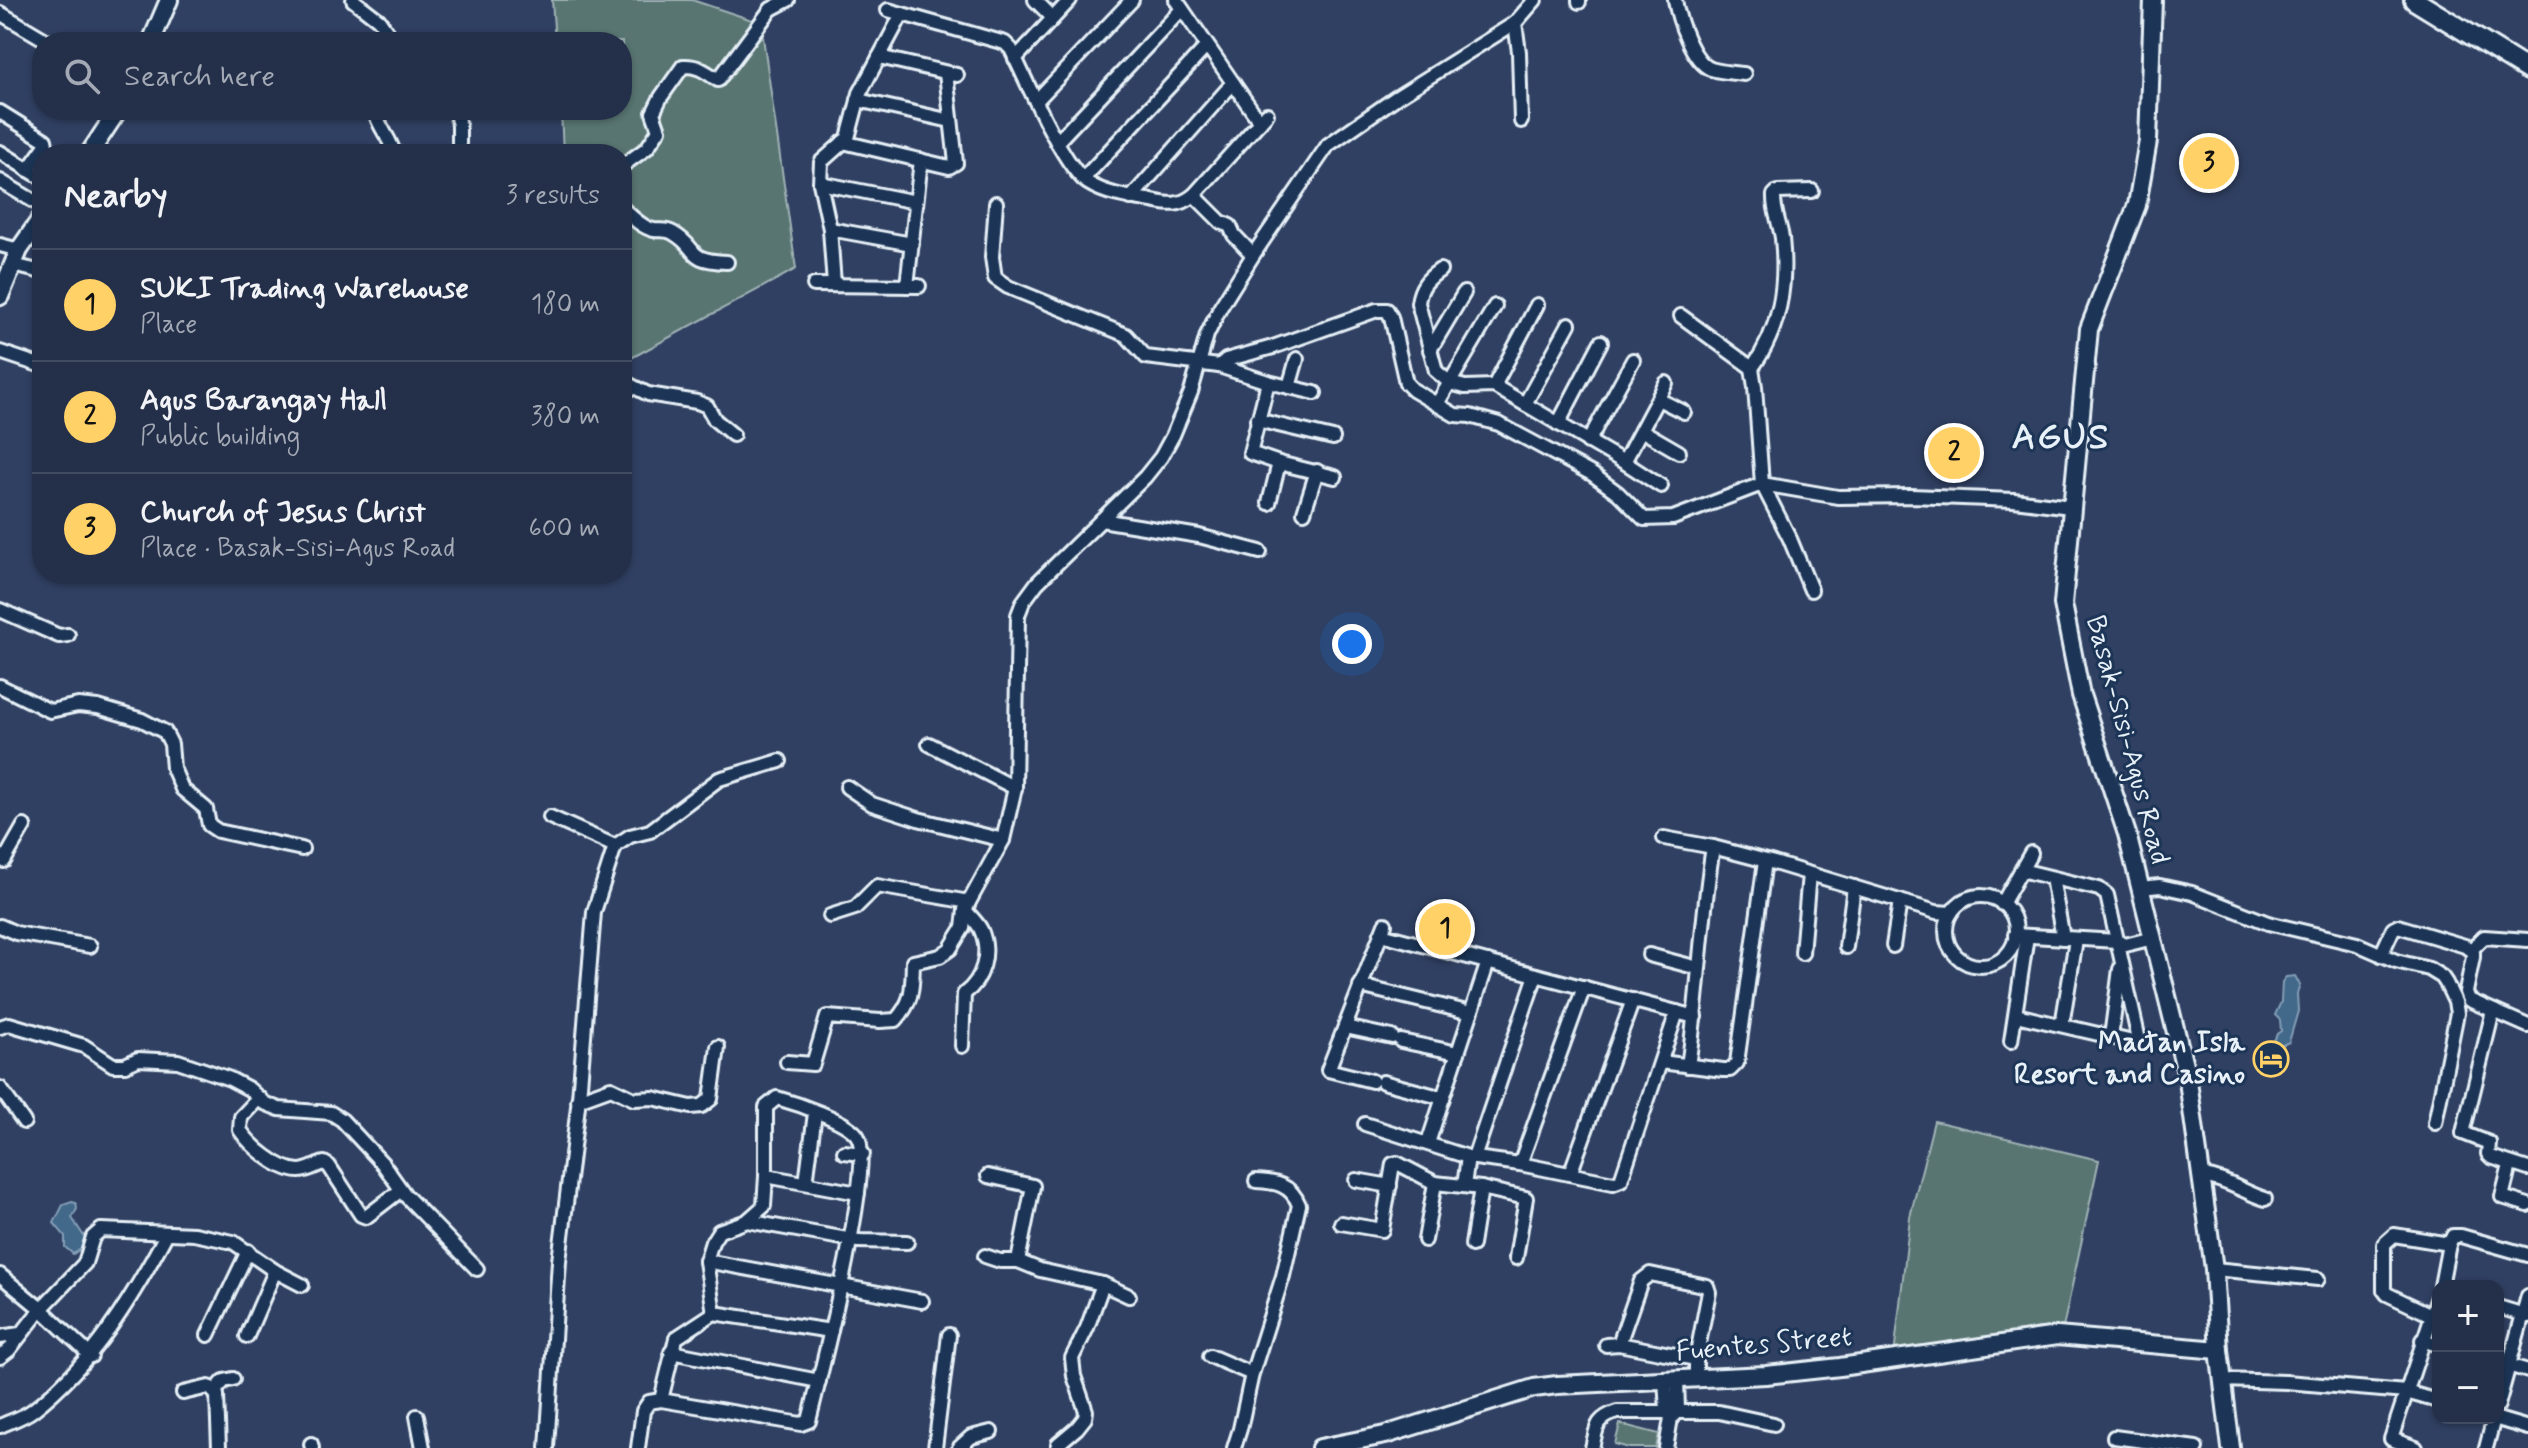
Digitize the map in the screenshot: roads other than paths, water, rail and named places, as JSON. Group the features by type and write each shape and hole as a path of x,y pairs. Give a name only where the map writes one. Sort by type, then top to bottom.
{"main road":[{"path":"2414,0 2528,70"}],"street":[{"path":"155,32 169,0"},
{"path":"353,0 379,20 387,32"},
{"path":"632,159 647,148 659,130 653,113 683,66 693,65 718,80 771,9 788,0"},
{"path":"1035,0 1053,18"},
{"path":"1015,59 1070,0"},
{"path":"1036,101 1132,0"},
{"path":"787,1062 813,1064 827,1017 896,1020 911,998 913,962 940,956 950,949 963,928 967,906 1003,840 1015,788 1018,615 1023,602 1037,583 1145,477 1161,457 1191,392 1207,335 1253,255 1328,145 1397,97 1515,23 1535,0"},
{"path":"1675,0 1677,13 1696,57 1708,68 1744,74"},
{"name":"Basak-Sisi-Agus Road","path":"2153,0 2148,141 2137,205 2089,329 2063,604 2081,695 2127,834 2188,1081 2214,1269 2219,1350 2231,1448"},
{"path":"888,10 1005,43 1015,59 1057,142 1070,164 1086,183 1118,195 1172,204 1185,203 1263,118 1233,83 1179,5 1057,142"},
{"path":"0,13 32,32"},
{"path":"834,285 830,229 820,183 821,162 848,138 858,100 902,14"},
{"path":"1515,23 1521,121"},
{"path":"1083,179 1207,46"},
{"path":"843,142 949,167 956,163 951,121 951,74 879,57"},
{"path":"1131,198 1233,83"},
{"path":"858,100 951,121"},
{"path":"0,112 45,140 46,144"},
{"path":"96,144 111,120"},
{"path":"378,120 391,144"},
{"path":"458,120 459,144"},
{"path":"0,152 32,172"},
{"path":"814,285 913,286 912,244 921,160"},
{"path":"28,170 32,164"},
{"path":"0,181 32,200"},
{"path":"820,183 916,202"},
{"path":"1752,368 1766,349 1780,311 1782,248 1774,195 1777,192 1812,191"},
{"path":"1194,195 1221,222 1230,226 1234,235 1253,255"},
{"path":"996,203 992,257 995,278 1008,287 1126,335 1146,357 1219,366 1315,393"},
{"path":"632,216 650,230 669,230 704,261 727,262"},
{"path":"830,229 912,244"},
{"path":"0,296 16,257 32,241"},
{"path":"0,245 32,266"},
{"path":"1440,270 1427,279 1418,303 1436,371 1450,383 1465,387 1494,386 1661,486"},
{"path":"1430,350 1464,293"},
{"path":"1494,386 1537,305"},
{"path":"1437,404 1495,306"},
{"path":"1219,366 1226,360 1273,347 1377,310 1387,310 1406,383 1413,390 1455,415 1499,424 1592,474 1618,493 1644,519 1673,518 1762,484 1838,497 2014,500 2071,507"},
{"path":"1681,316 1752,368 1762,484 1811,590"},
{"path":"1525,404 1569,324"},
{"path":"1558,424 1601,342"},
{"path":"0,352 32,363"},
{"path":"1289,387 1297,359"},
{"path":"1588,442 1633,360"},
{"path":"1268,382 1249,450 1252,455 1335,477"},
{"path":"1624,462 1666,383"},
{"path":"632,386 648,394 707,406 715,420 733,435"},
{"path":"1658,399 1684,412"},
{"path":"1257,420 1333,438"},
{"path":"1641,430 1679,452"},
{"path":"1269,503 1279,463"},
{"path":"1304,512 1317,471"},
{"path":"1101,520 1199,536 1260,552"},
{"path":"0,610 59,636 68,635"},
{"path":"0,686 50,711 78,705 98,707 142,720 165,732 171,744 173,768 182,789 206,809 209,825 218,831 302,849"},
{"path":"929,744 1015,788"},
{"path":"547,1448 559,1261 578,1100 594,912 615,846 630,836 650,831 719,779 780,761"},
{"path":"847,787 872,804 1003,840"},
{"path":"550,817 615,846"},
{"path":"0,859 4,861 24,826"},
{"path":"1664,838 1713,847 1936,912 1951,913"},
{"path":"1688,1066 1713,847"},
{"path":"2002,904 2031,853"},
{"path":"1661,1062 1730,1070 1737,1063 1765,861"},
{"path":"2016,1015 2133,1042 2139,1040 2107,895 2104,891 2021,870"},
{"path":"1802,953 1809,874"},
{"path":"2052,878 2069,939 2062,1025"},
{"path":"830,916 855,908 877,886 967,906 981,928 984,951 978,980 964,994 962,1046"},
{"path":"2140,888 2160,886 2192,893 2268,923 2357,944 2396,961 2429,969 2442,977 2457,1013 2435,1123"},
{"path":"1846,947 1854,887"},
{"path":"2011,1041 2016,1015 2021,936 2002,904 1991,898 1974,897 1963,901 1951,913 1946,929 1949,945 1959,958 1974,966 1990,965 2004,957 2021,936 2117,941 2125,945 2152,934"},
{"path":"1893,946 1900,901"},
{"path":"0,926 16,933 90,946"},
{"path":"2381,955 2393,929 2398,926 2471,950"},
{"path":"1443,1098 1328,1070 1383,929 1488,962 1695,1017"},
{"path":"2471,950 2484,937 2528,940"},
{"path":"2471,950 2473,957 2466,992 2469,1000 2528,1026"},
{"path":"1649,955 1698,968"},
{"path":"2111,1037 2121,961"},
{"path":"1428,1143 1488,962"},
{"path":"1464,1186 1471,1157 1536,975"},
{"path":"1360,986 1471,1013"},
{"path":"1520,1164 1584,987"},
{"path":"1570,1174 1633,1000"},
{"path":"2493,1011 2463,1133 2487,1141 2490,1145 2489,1156 2528,1169"},
{"path":"1365,1124 1471,1157 1607,1183 1621,1180 1677,1012"},
{"path":"0,1027 9,1024 84,1046 113,1065 125,1065 138,1059 178,1061 230,1079 279,1109 331,1113 342,1120 383,1164 401,1190 477,1269"},
{"path":"1345,1027 1458,1053"},
{"path":"578,1100 611,1088 634,1099 653,1098 691,1107 702,1106 711,1099 718,1047"},
{"path":"0,1088 24,1122"},
{"path":"259,1098 241,1117 240,1130 273,1160 298,1171 324,1163 329,1166 361,1215 366,1217 401,1190"},
{"path":"638,1448 643,1411 649,1402 661,1400 801,1424 809,1421 831,1331 858,1193 863,1154 858,1136 852,1128 796,1103 777,1098 769,1102 766,1107 764,1206 747,1221 719,1231 712,1242 706,1261 714,1313"},
{"path":"806,1183 815,1113"},
{"path":"844,1152 863,1154"},
{"path":"1341,1223 1382,1230 1393,1164 1397,1163 1435,1183 1481,1188 1526,1198 1516,1258"},
{"path":"2510,1165 2502,1197 2528,1205"},
{"path":"766,1176 858,1193"},
{"path":"988,1176 1033,1186 1018,1261"},
{"path":"2203,1176 2219,1178 2265,1199"},
{"path":"1356,1180 1390,1186"},
{"path":"1234,1448 1252,1374 1283,1276 1299,1205 1286,1187 1274,1182 1256,1181"},
{"path":"1425,1240 1435,1183"},
{"path":"1472,1245 1481,1188"},
{"path":"747,1221 850,1240 907,1242"},
{"path":"0,1357 85,1263 93,1237 101,1230 194,1234 233,1242 302,1285"},
{"path":"0,1426 31,1412 91,1356 133,1296 167,1233"},
{"path":"2416,1448 2391,1439 2431,1315 2384,1290 2384,1244 2394,1235 2449,1244"},
{"path":"2442,1280 2453,1236 2528,1255"},
{"path":"208,1335 248,1251"},
{"path":"985,1256 1000,1261 1018,1261 1040,1270 1103,1284 1129,1296"},
{"path":"706,1261 922,1301"},
{"path":"2214,1269 2318,1279"},
{"path":"247,1336 275,1271"},
{"path":"1619,1344 1645,1277 1650,1274 1701,1283 1707,1286 1709,1292 1696,1359 1696,1379"},
{"path":"0,1275 91,1356"},
{"path":"1058,1448 1058,1444 1085,1418 1086,1411 1074,1376 1072,1358 1103,1284"},
{"path":"2504,1362 2525,1315 2528,1296"},
{"path":"2504,1309 2525,1315"},
{"path":"661,1400 676,1338 714,1313 831,1331"},
{"path":"0,1337 20,1334"},
{"path":"935,1448 949,1335"},
{"name":"Fuentes Street","path":"1320,1448 1384,1441 1534,1388 1840,1367 2057,1336 2219,1350"},
{"path":"2422,1340 2432,1343"},
{"path":"1606,1345 1619,1344 1696,1359"},
{"path":"671,1352 819,1381"},
{"path":"1210,1356 1252,1374"},
{"path":"2504,1364 2528,1371"},
{"path":"219,1448 215,1391 224,1381 233,1379"},
{"path":"1666,1448 1672,1413 1671,1379"},
{"path":"2222,1380 2406,1392 2432,1399"},
{"path":"183,1393 209,1387 215,1391"},
{"path":"1592,1448 1598,1422 1617,1412 1719,1412 1774,1424"},
{"path":"417,1416 423,1448"},
{"path":"2504,1421 2528,1428"},
{"path":"2486,1448 2492,1424"},
{"path":"959,1448 971,1437 991,1432"},
{"path":"2114,1437 2196,1448"}],"water":[{"path":"2295,976 2300,985 2298,1011 2289,1042 2278,1047 2274,1041 2281,1031 2280,1020 2275,1015 2281,1002 2282,982 2286,977"},
{"path":"76,1203 77,1209 72,1218 85,1238 82,1248 73,1254 65,1247 65,1236 54,1223 63,1205"}],"place":[{"name":"Church of Jesus Christ","path":"2209,163"},
{"name":"Agus Barangay Hall","path":"1954,453"},
{"name":"SUKI Trading Warehouse","path":"1445,929"},
{"name":"Mactan Isla Resort and Casino","path":"2271,1059"}],"district":[{"name":"AGUS","path":"2061,438"}]}
